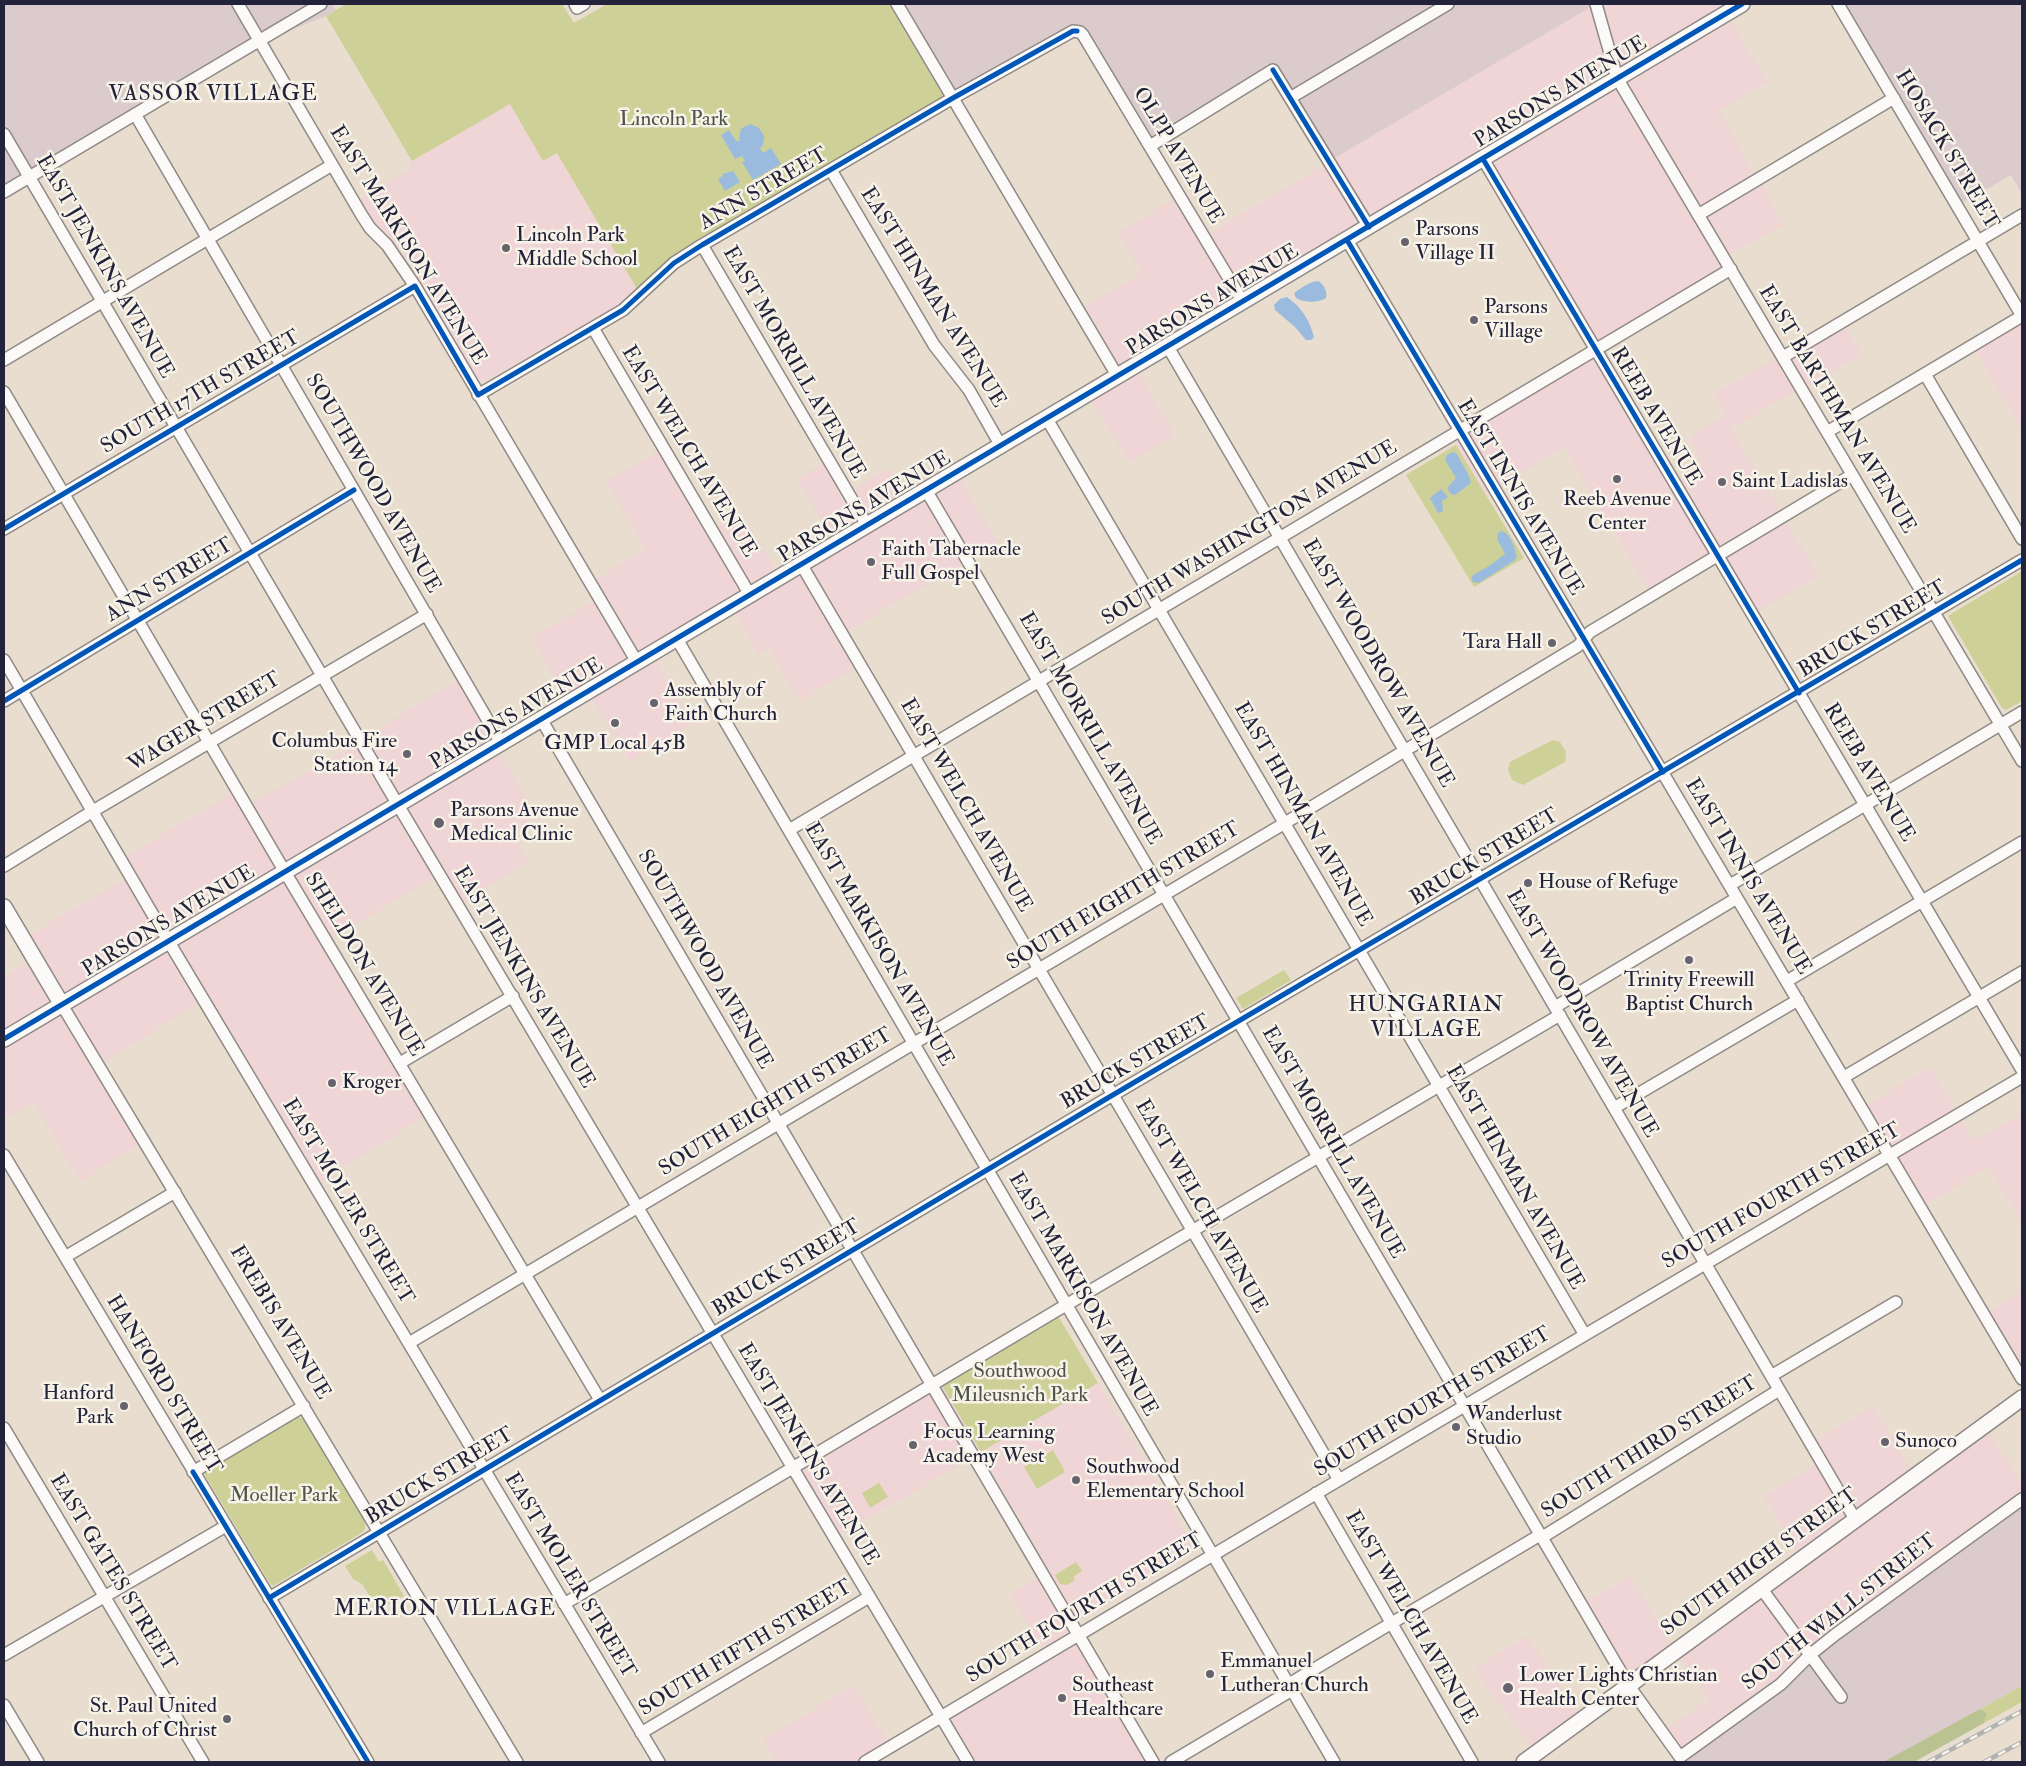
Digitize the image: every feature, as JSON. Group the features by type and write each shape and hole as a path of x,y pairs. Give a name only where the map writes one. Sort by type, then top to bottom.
{"main road":[{"name":"PARSONS AVENUE","path":"4,1039 1742,4"},
{"name":"FREBIS AVENUE","path":"4,907 62,1005"},
{"name":"SOUTH HIGH STREET","path":"1524,1762 2022,1398"}],"street":[{"name":"EAST MARKISON AVENUE","path":"238,4 258,41 370,228 387,245 415,286 637,662"},
{"path":"4,192 321,4"},
{"path":"897,4 1118,377"},
{"path":"1290,98 1448,4"},
{"name":"EAST BARTHMAN AVENUE","path":"1596,4 1601,16 1617,78 2022,761"},
{"name":"HOSACK STREET","path":"1838,4 2022,316"},
{"name":"ANN STREET","path":"478,395 623,310 674,263 702,245 953,98 1072,31 1077,31"},
{"name":"OLPP AVENUE","path":"1077,31 1083,34 1243,302"},
{"path":"1150,146 1273,70 1369,227"},
{"path":"1698,215 1894,98"},
{"name":"SOUTHWOOD AVENUE","path":"135,114 501,743"},
{"name":"EAST JENKINS AVENUE","path":"4,134 398,805 968,1762"},
{"name":"REEB AVENUE","path":"1483,159 2022,1070"},
{"path":"4,360 332,164"},
{"name":"EAST HINMAN AVENUE","path":"831,170 934,344 969,390 1001,446"},
{"path":"1783,357 2022,215"},
{"name":"EAST INNIS AVENUE","path":"1347,240 2022,1379"},
{"name":"EAST MORRILL AVENUE","path":"702,245 867,525"},
{"name":"SOUTH WASHINGTON AVENUE","path":"787,827 914,756 1731,269"},
{"name":"SOUTH 17TH STREET","path":"4,529 415,286"},
{"path":"1827,432 2022,316"},
{"name":"EAST WELCH AVENUE","path":"593,328 750,595"},
{"name":"EAST WOODROW AVENUE","path":"1168,347 1855,1519"},
{"path":"1925,374 2022,539"},
{"name":"SHELDON AVENUE","path":"4,392 285,872 600,1400"},
{"name":"EAST HINMAN AVENUE","path":"1047,419 1585,1335"},
{"name":"SOUTH EIGHTH STREET","path":"409,1343 1285,823 1578,646 1590,632 1852,475"},
{"name":"ANN STREET","path":"4,701 354,490"},
{"name":"EAST MORRILL AVENUE","path":"926,490 1540,1537 1629,1686 1680,1756"},
{"name":"BRUCK STREET","path":"269,1598 1113,1095 1799,693 2022,560"},
{"name":"EAST WELCH AVENUE","path":"801,564 1338,1480"},
{"name":"WAGER STREET","path":"4,866 93,811 426,614"},
{"name":"EAST MARKISON AVENUE","path":"676,639 1334,1762"},
{"name":"EAST MOLER STREET","path":"4,660 169,941 659,1762"},
{"path":"1730,885 2022,712"},
{"name":"SOUTHWOOD AVENUE","path":"541,719 1153,1762"},
{"path":"1787,981 2022,842"},
{"path":"564,1604 1438,1086 1738,898"},
{"path":"1842,1074 2022,972"},
{"path":"400,1063 512,996"},
{"path":"1614,1108 1798,1000"},
{"name":"FREBIS AVENUE","path":"62,1005 517,1762"},
{"name":"SOUTH FOURTH STREET","path":"865,1762 1213,1554 2022,1077"},
{"name":"HANFORD STREET","path":"4,1155 368,1762"},
{"path":"65,1257 175,1192"},
{"name":"SOUTH THIRD STREET","path":"1771,1376 1896,1302"},
{"name":"SOUTH THIRD STREET","path":"1171,1762 1392,1623 1540,1537 1779,1390"},
{"path":"193,1472 304,1406"},
{"name":"EAST GATES STREET","path":"4,1428 203,1762"},
{"name":"EAST WELCH AVENUE","path":"1316,1494 1472,1762"},
{"name":"SOUTH WALL STREET","path":"1680,1756 1781,1684 1811,1654 1843,1629 2022,1499"},
{"path":"4,1655 226,1526"},
{"path":"1761,1588 1841,1697"},
{"name":"SOUTH FIFTH STREET","path":"641,1733 869,1597"},
{"path":"4,1705 38,1762"}],"shaded area":[{"path":"4,4 332,4 336,10 326,16 258,43 4,195"},
{"path":"889,4 1594,5 1328,162 1274,72 1149,147 1078,28 944,97"},
{"path":"1594,4 1741,4 1726,13 1767,82 1719,111 1784,224 1725,257 1732,270 1594,351 1480,161 1135,367 1175,435 1130,463 1087,395 1116,377 1076,312 1141,273 1119,232 1179,196 1203,237"},
{"path":"1834,4 2022,4 2022,194 2011,175 1957,206"},
{"name":"Lincoln Park Middle School","path":"509,104 543,160 557,152 637,289 615,308 484,381 476,380 408,261 389,235 369,217 358,201 407,171 412,161"},
{"path":"2022,306 2022,431 1972,345 2020,316"},
{"path":"1842,321 1862,354 1802,391 1793,393 1731,428 1819,576 1752,615 1715,556 1651,595 1564,447 1486,494 1456,445 1457,433 1594,351 1672,481 1703,463 1689,437 1725,415 1713,394"},
{"path":"665,447 711,530 741,513 780,576 836,543 796,479 829,460 848,493 889,468 908,499 956,471 998,543 841,635 859,666 799,701 769,647 758,654 732,606 653,653 693,723 630,762 588,693 570,703 531,637 598,599 589,584 645,549 606,481"},
{"path":"464,676 496,748 537,815 511,832 528,862 457,906 438,875 326,942 429,1114 316,1184 204,1000 100,1064 143,1142 80,1181 33,1102 4,1120 4,978 34,959 22,939 130,876 120,859 237,791 246,806 306,773"},
{"path":"1930,1067 1974,1140 2022,1113 2022,1224 1989,1167 1917,1209 1859,1110"},
{"path":"2022,1289 2022,1384 1985,1316"},
{"path":"1098,1383 1197,1551 1079,1621 1078,1635 1152,1762 967,1762 942,1720 1046,1654 1010,1594 1050,1571 981,1453 831,1539 791,1471 930,1386 942,1386 981,1452"},
{"path":"1873,1406 1914,1475 1983,1425 2022,1482 2022,1499 1679,1757 1661,1732 1709,1699 1675,1652 1630,1685 1582,1604 1631,1576 1668,1639 1677,1650 1800,1559 1764,1496 1819,1463 1811,1444"},
{"path":"2022,1499 2022,1686 1883,1762 1671,1762"},
{"path":"1527,1636 1583,1718 1536,1753 1473,1669"},
{"path":"853,1685 890,1745 862,1762 776,1762 763,1740"}],"green space":[{"name":"Lincoln Park","path":"346,4 562,4 574,23 607,4 889,4 944,97 678,254 658,269 637,289 557,153 543,161 510,104 412,161 326,16"},
{"path":"1456,445 1524,558 1474,587 1406,475"},
{"path":"2022,571 2022,701 2006,710 2002,708 1948,616"},
{"path":"1553,740 1560,742 1566,752 1565,762 1523,785 1512,780 1508,770 1510,762"},
{"path":"1284,970 1291,980 1243,1009 1236,998"},
{"name":"Southwood Mileusnich Park","path":"1058,1316 1098,1383 981,1452 942,1386"},
{"name":"Moeller Park","path":"295,1417 303,1418 306,1422 365,1520 365,1528 363,1532 273,1586 203,1472"},
{"path":"1053,1450 1065,1472 1037,1489 1024,1467"},
{"path":"879,1483 888,1497 870,1508 862,1493"},
{"path":"372,1550 379,1562 383,1560 404,1596 378,1610 362,1584 353,1579 345,1566"},
{"path":"1076,1562 1082,1571 1073,1577 1075,1580 1067,1585 1060,1584 1055,1575"},
{"path":"2022,1686 2022,1702 1984,1723 1987,1713 1980,1709"},
{"path":"1980,1709 1987,1713 1984,1723 1914,1762 1883,1762"}],"water":[{"path":"751,124 759,128 764,136 763,145 760,148 763,153 771,148 781,164 753,180 742,162 745,161 742,156 735,159 721,135 729,130 736,141 739,141 742,128"},
{"path":"733,171 740,182 725,191 718,179 723,176 722,174"},
{"path":"1318,281 1325,288 1326,298 1311,302 1296,298 1294,293 1308,284"},
{"path":"1287,297 1297,305 1307,319 1314,337 1311,340 1306,340 1295,327 1275,310 1274,305 1280,299"},
{"path":"1453,452 1456,453 1471,483 1455,495 1451,494 1447,488 1456,478 1445,460 1447,455"},
{"path":"1441,489 1448,497 1442,501 1443,511 1438,513 1430,498"},
{"path":"1501,531 1507,534 1512,541 1517,556 1515,560 1479,583 1473,582 1471,578 1473,575 1505,554 1497,539 1498,533"}],"railway":[{"path":"1928,1762 2022,1711"},
{"path":"1984,1762 2022,1742"}],"cycle path":[{"path":"4,1039 1742,4"},
{"path":"4,529 415,286 478,395 623,310 674,263 702,245 953,98 1073,31 1077,31"},
{"path":"1273,70 1369,227"},
{"path":"1483,159 1799,693"},
{"path":"1347,240 1663,772"},
{"path":"4,701 354,490"},
{"path":"269,1598 1106,1099 2022,560"},
{"path":"193,1472 368,1762"}],"place":[{"name":"Parsons Village II","path":"1405,242"},
{"name":"Lincoln Park Middle School","path":"506,248"},
{"name":"Parsons Village","path":"1474,320"},
{"name":"Reeb Avenue Center","path":"1617,479"},
{"name":"Saint Ladislas","path":"1722,482"},
{"name":"Faith Tabernacle Full Gospel","path":"871,562"},
{"name":"Tara Hall","path":"1552,643"},
{"name":"Assembly of Faith Church","path":"654,703"},
{"name":"GMP Local 45B","path":"615,723"},
{"name":"Columbus Fire Station 14","path":"407,754"},
{"name":"Parsons Avenue Medical Clinic","path":"439,823"},
{"name":"House of Refuge","path":"1528,883"},
{"name":"Trinity Freewill Baptist Church","path":"1689,960"},
{"name":"Kroger","path":"332,1083"},
{"name":"Hanford Park","path":"124,1406"},
{"name":"Wanderlust Studio","path":"1456,1427"},
{"name":"Sunoco","path":"1885,1442"},
{"name":"Focus Learning Academy West","path":"913,1445"},
{"name":"Southwood Elementary School","path":"1076,1480"},
{"name":"Emmanuel Lutheran Church","path":"1210,1674"},
{"name":"Lower Lights Christian Health Center","path":"1508,1688"},
{"name":"Southeast Healthcare","path":"1062,1698"},
{"name":"St. Paul United Church of Christ","path":"227,1719"}],"district":[{"name":"VASSOR VILLAGE","path":"213,95"},
{"name":"HUNGARIAN VILLAGE","path":"1426,1018"},
{"name":"MERION VILLAGE","path":"445,1610"}]}
